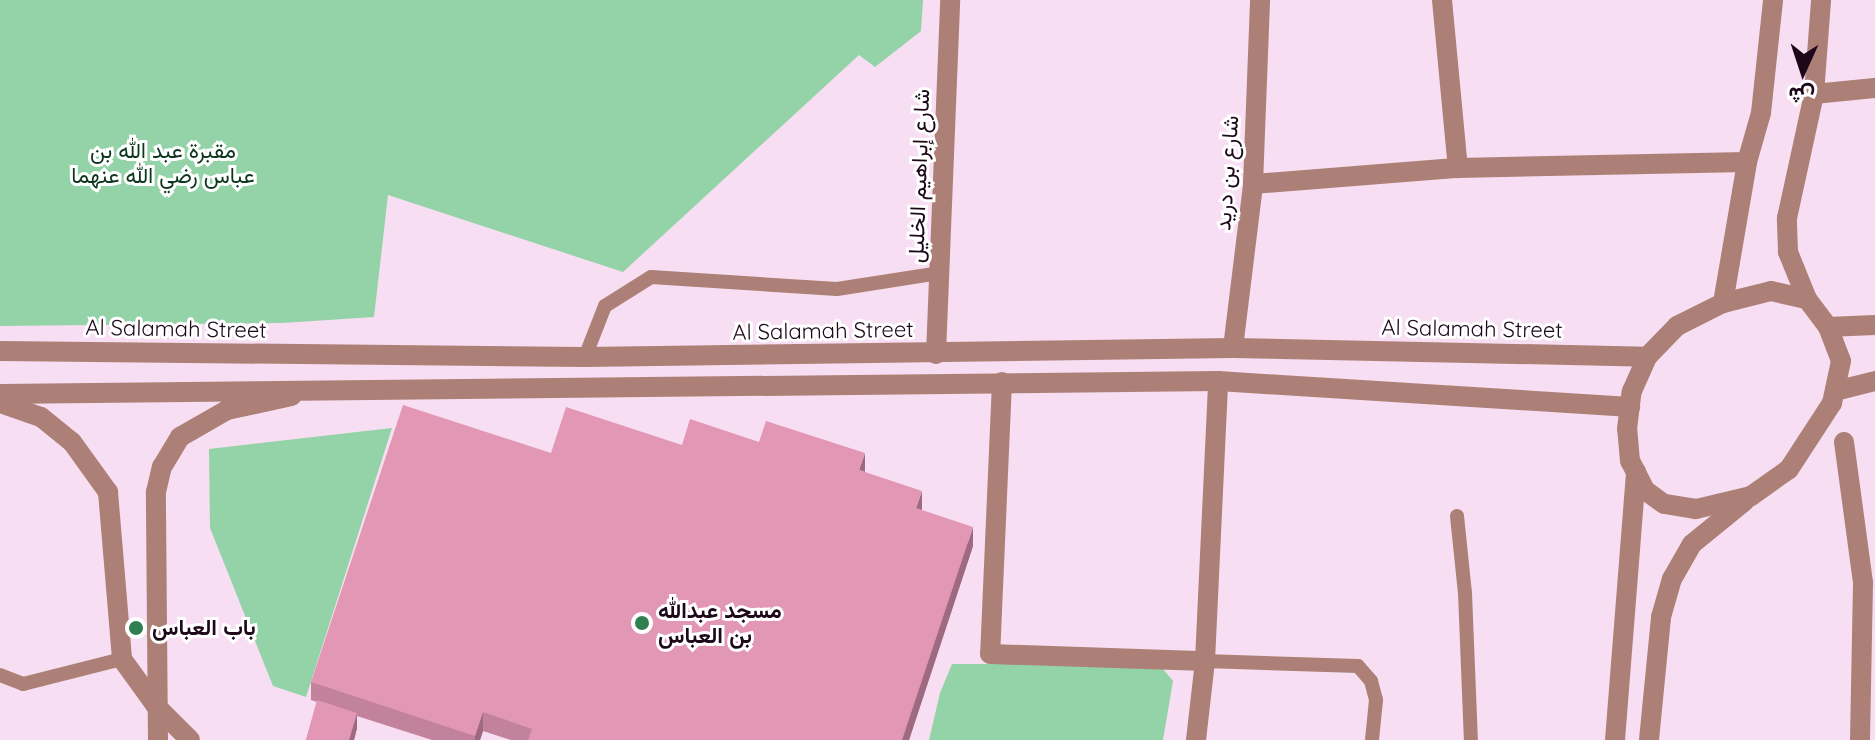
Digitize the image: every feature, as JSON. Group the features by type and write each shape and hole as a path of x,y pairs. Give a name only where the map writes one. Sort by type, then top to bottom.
{"street":[{"name":"شارع إبراهيم الخليل","path":"936,354 950,0"},
{"name":"شارع بن دريد","path":"1233,348 1253,184 1260,0"},
{"path":"1442,0 1458,168"},
{"path":"1723,303 1747,162 1761,113 1773,0"},
{"path":"1649,740 1661,617 1672,579 1692,544 1789,469 1812,438 1835,391 1841,361 1828,327 1807,299 1788,252 1787,218 1814,94 1821,0"},
{"path":"1814,94 1875,88"},
{"path":"1253,184 1458,168 1747,162"},
{"path":"1751,496 1696,509 1664,504 1645,490 1630,461 1627,429 1632,391 1647,357 1677,326 1723,303 1771,291 1807,299"},
{"path":"1828,327 1875,325"},
{"name":"Al Salamah Street","path":"0,351 585,357 1233,348 1647,357"},
{"path":"0,394 327,388 1218,381 1630,407"},
{"path":"1196,740 1205,661 1218,381"},
{"path":"1835,391 1875,381"},
{"path":"1002,382 990,654 1205,661"},
{"path":"158,740 156,492 162,467 180,437 227,410 327,388"},
{"path":"0,403 41,417 72,442 108,492 122,659 156,706 190,740"},
{"path":"1844,442 1869,583 1860,740"},
{"path":"1615,740 1636,472"}],"lane":[{"path":"585,357 605,306 651,277 837,289 939,273"},
{"path":"1457,516 1465,593 1471,740"},
{"path":"0,675 23,684 122,659"},
{"path":"1205,661 1358,666 1371,681 1376,700 1372,740"}],"green space":[{"name":"مقبرة عبد الله بن عباس رضي الله عنهما","path":"0,0 923,0 921,31 875,67 859,55 623,272 388,195 374,317 282,323 0,326"},
{"path":"392,428 306,697 273,686 210,528 209,449"},
{"path":"952,664 1159,664 1173,681 1163,740 929,740 940,693"}],"building":[{"name":"مسجد عبدالله بن العباس","path":"403,405 551,453 566,407 682,445 690,419 759,442 766,421 865,453 859,470 922,491 916,508 973,527 902,740 528,740 532,729 483,712 475,736 311,682"},
{"path":"317,700 357,713 349,740 306,740"}],"place":[{"name":"مسجد عبدالله بن العباس","path":"642,623"},
{"name":"باب العباس","path":"136,628"}]}
